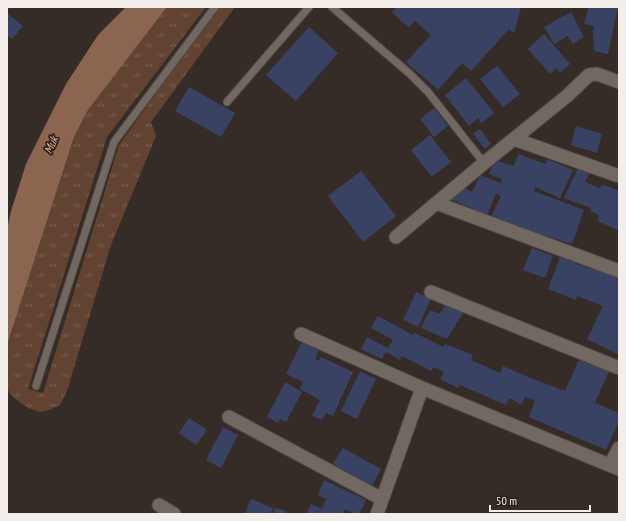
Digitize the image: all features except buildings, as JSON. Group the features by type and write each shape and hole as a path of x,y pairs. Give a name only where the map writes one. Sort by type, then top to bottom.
{"street":[{"path":"396,237 567,96 589,75 597,74 619,82"},
{"path":"514,139 619,176"},
{"path":"436,203 619,271"},
{"path":"431,292 619,368"},
{"path":"301,334 422,388 615,467 619,448"},
{"path":"377,514 422,388"},
{"path":"229,417 382,499"},
{"path":"159,505 174,514"}],"lane":[{"path":"36,386 114,142 215,7"},
{"path":"227,102 309,7"},
{"path":"332,7 410,74 428,92 484,163"}],"green space":[{"path":"167,7 206,7 107,137 28,389 43,393 119,145 218,7 235,7 151,122 156,136 111,245 67,391 60,405 40,412 28,408 10,394 7,387 7,345 74,137 88,110"}],"water":[{"name":"Muk","path":"126,7 167,7 88,110 74,137 7,345 7,229 11,211 26,164 66,84 98,35"}]}
